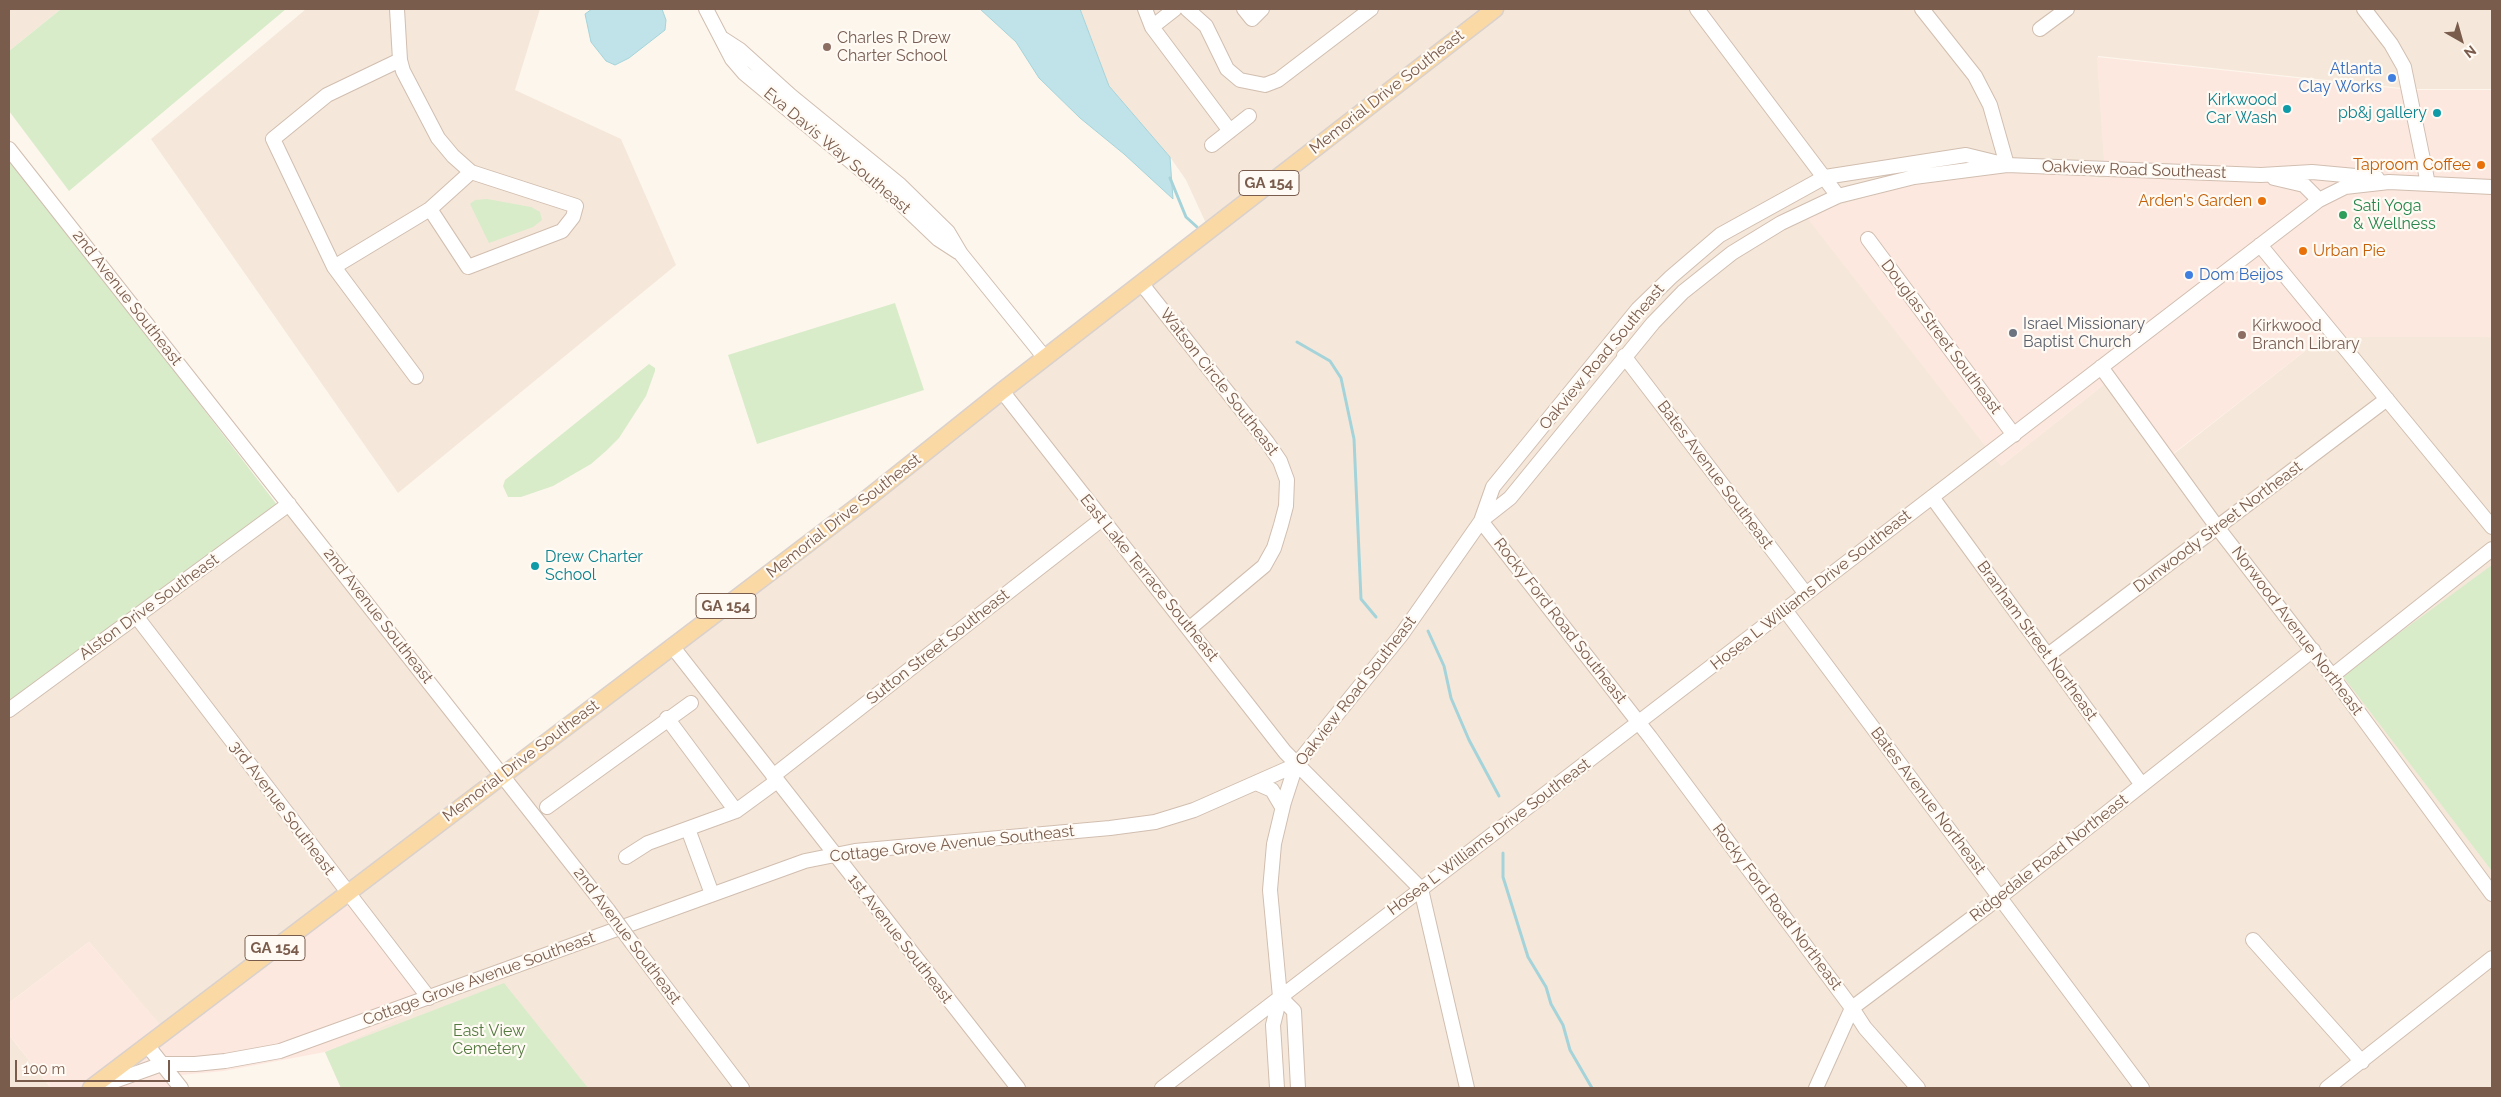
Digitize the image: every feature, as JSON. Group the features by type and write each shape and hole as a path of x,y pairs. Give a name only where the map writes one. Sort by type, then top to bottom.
{"main road":[{"name":"Memorial Drive Southeast","path":"90,1088 863,502 1002,391 1495,9"}],"street":[{"path":"405,9 397,9 400,60 403,72 438,138 453,156 471,172 576,206 573,217 562,231 468,267 430,209"},
{"name":"Eva Davis Way Southeast","path":"706,9 723,39 740,50 791,96 900,185 948,232 961,254 1045,358"},
{"path":"1145,9 1152,27 1230,132"},
{"path":"1152,27 1175,9"},
{"path":"1188,9 1206,26 1227,69 1240,80 1266,85 1278,80 1372,9"},
{"path":"1697,9 1838,196"},
{"path":"1922,9 1979,84 1990,105 2007,165"},
{"path":"2040,30 2067,9"},
{"path":"2364,9 2391,44 2404,66 2428,184"},
{"path":"400,60 327,96 273,139 334,267 416,377"},
{"path":"1212,145 1249,116"},
{"name":"2nd Avenue Southeast","path":"9,149 503,775 608,910 742,1088"},
{"name":"Oakview Road Southeast","path":"1280,998 1270,890 1274,844 1282,807 1296,765 1402,634 1481,521 1493,487 1638,309 1720,235 1825,177 1966,155 2007,165"},
{"name":"Oakview Road Southeast","path":"1481,521 1510,498 1624,356 1652,323 1684,292 1732,253 1781,223 1838,196 1914,177 2007,165 2261,175 2283,172 2339,173 2369,176 2389,182"},
{"path":"334,267 430,209 471,172"},
{"name":"Oakview Road Southeast","path":"2261,175 2304,185 2319,200"},
{"name":"Hosea L Williams Drive Southeast","path":"1162,1088 2319,200 2344,187 2389,182 2492,187"},
{"name":"Douglas Street Southeast","path":"1868,239 2014,434"},
{"path":"2260,245 2387,399 2489,518"},
{"name":"Watson Circle Southeast","path":"1141,283 1267,442 1280,461 1287,480 1286,506 1281,525 1274,548 1264,566 1190,628"},
{"name":"Bates Avenue Southeast","path":"1624,356 1806,594"},
{"name":"Norwood Avenue Northeast","path":"2102,368 2217,527 2332,676 2492,894"},
{"name":"East Lake Terrace Southeast","path":"1002,391 1296,765 1421,889"},
{"name":"Dunwoody Street Northeast","path":"2048,655 2387,399"},
{"name":"Branham Street Northeast","path":"1932,497 2142,785"},
{"name":"Alston Drive Southeast","path":"9,710 289,504"},
{"name":"Sutton Street Southeast","path":"626,857 648,843 736,810 1102,519"},
{"name":"Rocky Ford Road Southeast","path":"1481,521 1639,722"},
{"path":"2332,676 2492,548"},
{"name":"Bates Avenue Northeast","path":"1785,610 2142,1088"},
{"name":"3rd Avenue Southeast","path":"136,616 429,998"},
{"name":"1st Avenue Southeast","path":"672,646 1018,1088"},
{"name":"Ridgedale Road Northeast","path":"1816,1088 1852,1008 2000,897 2312,650"},
{"path":"547,807 667,718 691,703"},
{"path":"667,718 736,810"},
{"name":"Rocky Ford Road Northeast","path":"1639,722 1875,1041 1918,1088"},
{"name":"Cottage Grove Avenue Southeast","path":"95,1088 162,1064 225,1061 280,1051 778,870 833,854 1155,822 1194,810 1296,765"},
{"path":"1256,783 1272,790 1282,807"},
{"path":"688,828 712,894"},
{"path":"1421,889 1467,1088"},
{"path":"2253,940 2362,1062"},
{"path":"2327,1088 2492,958"},
{"path":"1277,1088 1273,1025 1280,998 1294,1011 1298,1088"},
{"path":"147,1045 181,1088"}],"shaded area":[{"path":"9,9 61,9 9,51"},
{"path":"306,9 540,9 515,90 621,139 676,265 398,493 151,139"},
{"path":"1080,9 2492,9 2492,89 2412,89 2098,56 2106,179 1989,162 1806,215 2002,465 2108,381 2166,460 2324,336 2492,337 2492,1088 341,1088 325,1052 430,1005 169,1036 89,942 9,1003 9,716 287,513 494,776 1210,232 1186,180 1170,157 1109,86"},
{"path":"2097,57 2411,90 2492,90 2492,337 2323,337 2165,460 2107,382 2001,466 1805,215 1988,162 2105,179"},
{"path":"349,900 431,1005 325,1052 224,1071 181,1075 189,1088 51,1088 9,1035 9,1003 89,942 169,1035"},
{"path":"9,1035 51,1088 9,1088"}],"green space":[{"path":"61,9 286,9 69,191 9,111 9,51"},
{"path":"9,156 281,510 9,704"},
{"path":"487,199 531,207 540,212 542,220 533,227 489,243 470,204 475,200"},
{"path":"895,303 924,390 757,444 728,355"},
{"path":"649,364 655,368 655,371 646,396 619,438 606,451 591,464 553,486 521,497 508,497 503,486 505,480"},
{"path":"2492,565 2492,871 2342,675"},
{"name":"East View Cemetery","path":"504,983 588,1088 341,1088 325,1052"}],"water":[{"path":"592,9 662,9 666,20 665,30 629,58 615,65 606,61 591,42 585,14"},
{"path":"980,9 1080,9 1109,86 1170,157 1173,199 1124,154 1080,118 1039,78 1016,42"}],"waterway":[{"path":"1170,178 1186,217 1197,227"},
{"path":"1297,342 1330,361 1341,378 1354,439 1361,599 1376,617"},
{"path":"1428,631 1444,666 1451,698 1469,740 1499,796"},
{"path":"1503,853 1503,877 1528,957 1546,987 1551,1004 1563,1025 1570,1050 1592,1088"}],"place":[{"name":"Charles R Drew Charter School","path":"827,47"},
{"name":"Atlanta Clay Works","path":"2392,78"},
{"name":"Kirkwood Car Wash","path":"2287,109"},
{"name":"pb&j gallery","path":"2437,113"},
{"name":"Taproom Coffee","path":"2481,165"},
{"name":"Arden's Garden","path":"2262,201"},
{"name":"Sati Yoga & Wellness","path":"2343,215"},
{"name":"Urban Pie","path":"2303,251"},
{"name":"Dom Beijos","path":"2189,275"},
{"name":"Israel Missionary Baptist Church","path":"2013,333"},
{"name":"Kirkwood Branch Library","path":"2242,335"},
{"name":"Drew Charter School","path":"535,566"}]}
